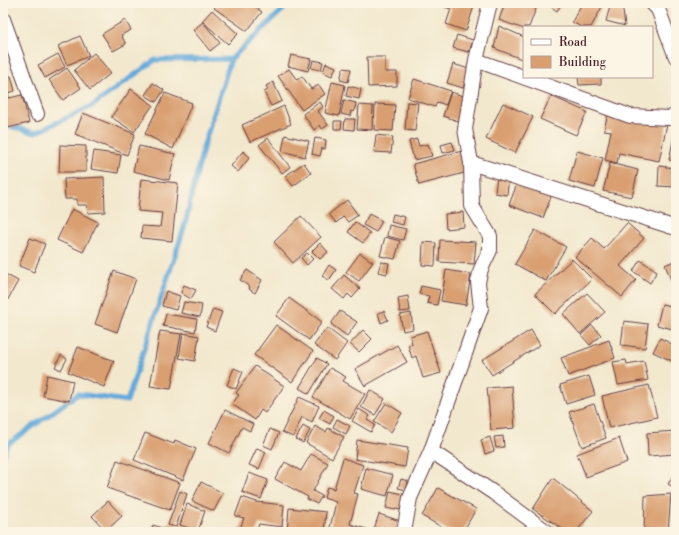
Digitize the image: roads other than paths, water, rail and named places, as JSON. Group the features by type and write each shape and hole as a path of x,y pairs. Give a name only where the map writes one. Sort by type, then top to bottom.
{"street":[{"path":"404,532 410,498 431,451 481,308 478,282 481,269 490,250 490,236 472,206 471,163 465,128 476,60 490,3"},
{"path":"652,3 658,10 676,57"},
{"path":"3,19 37,114"},
{"path":"476,60 523,77"},
{"path":"526,78 630,116 669,118 676,115"},
{"path":"471,163 676,228"},
{"path":"431,451 494,493 547,532"}],"waterway":[{"path":"3,456 7,445 78,394 127,401 184,228 203,148 231,59 290,3"},
{"path":"3,124 35,133 92,106 155,60 231,59"}]}
